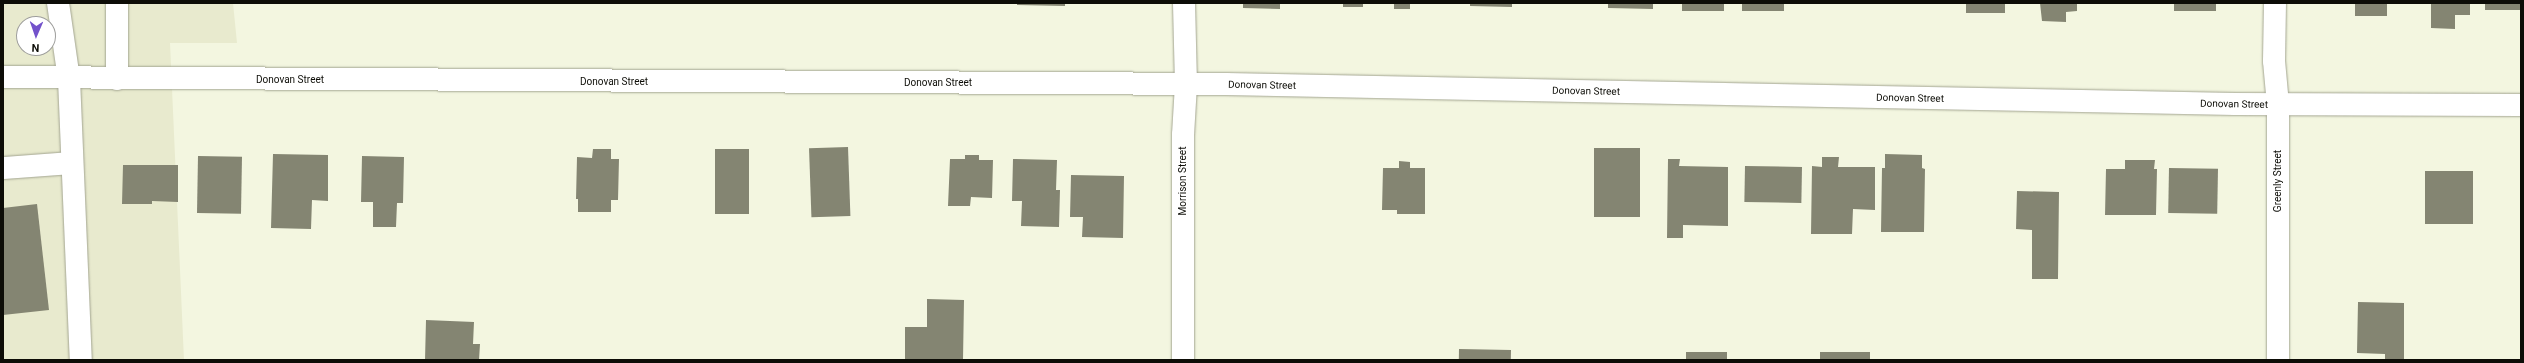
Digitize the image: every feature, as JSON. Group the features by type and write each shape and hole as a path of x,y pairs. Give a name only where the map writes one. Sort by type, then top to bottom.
{"street":[{"path":"58,3 69,79 71,163 81,360"},
{"path":"117,3 117,79"},
{"name":"Morrison Street","path":"1182,360 1183,135 1186,85 1184,3"},
{"name":"Greenly Street","path":"2275,3 2274,61 2278,104 2278,360"},
{"name":"Donovan Street","path":"3,77 69,79 1186,85 2278,104 2521,106"},
{"path":"3,168 71,163"}],"shaded area":[{"path":"3,3 233,3 237,43 170,43 184,360 3,360"}],"building":[{"path":"1017,3 1065,3 1065,6 1017,5"},
{"path":"1243,3 1280,3 1280,9 1243,8"},
{"path":"1343,3 1363,3 1363,7 1343,7"},
{"path":"1394,3 1410,3 1410,9 1394,9"},
{"path":"1470,3 1512,3 1512,7 1470,6"},
{"path":"1608,3 1653,3 1653,9 1608,8"},
{"path":"1682,3 1724,3 1724,11 1682,11"},
{"path":"1742,3 1784,3 1784,11 1742,11"},
{"path":"1966,3 2005,3 2005,13 1966,13"},
{"path":"2040,3 2077,3 2077,11 2066,12 2066,22 2042,21"},
{"path":"2174,3 2216,3 2216,11 2174,11"},
{"path":"2355,3 2387,3 2387,16 2355,16"},
{"path":"2431,3 2470,3 2470,15 2455,15 2455,29 2431,28"},
{"path":"2485,3 2521,3 2521,10 2485,10"},
{"path":"848,147 850,216 811,217 809,148"},
{"path":"1594,148 1640,148 1640,217 1594,217"},
{"path":"593,149 611,149 611,159 619,159 618,200 611,200 611,212 578,212 578,199 576,199 577,157 592,158"},
{"path":"715,149 749,149 749,214 715,214"},
{"path":"273,154 328,155 328,201 312,200 311,229 271,228"},
{"path":"1885,154 1922,155 1922,168 1925,169 1924,232 1881,232 1882,168 1885,168"},
{"path":"965,155 979,155 979,160 993,160 992,198 971,197 970,206 948,206 950,159 965,159"},
{"path":"198,156 242,157 241,214 197,213"},
{"path":"362,156 404,157 403,203 397,203 396,227 373,227 373,202 361,202"},
{"path":"1822,157 1839,157 1838,167 1875,167 1875,210 1853,209 1852,234 1811,234 1812,166 1822,167"},
{"path":"1013,159 1057,160 1056,190 1060,190 1059,227 1021,226 1022,201 1012,201"},
{"path":"1668,159 1680,159 1679,166 1728,167 1728,226 1683,225 1683,238 1667,238"},
{"path":"2125,160 2155,160 2154,169 2157,169 2156,215 2105,215 2106,169 2125,169"},
{"path":"1399,161 1410,162 1410,168 1425,168 1425,214 1397,214 1397,210 1382,210 1383,168 1399,168"},
{"path":"123,165 178,165 178,202 152,201 152,204 122,204"},
{"path":"1745,166 1802,167 1801,203 1744,202"},
{"path":"2169,168 2218,169 2217,214 2168,213"},
{"path":"2425,171 2473,171 2473,224 2425,224"},
{"path":"1071,175 1124,176 1123,238 1082,237 1083,217 1070,217"},
{"path":"2017,191 2059,192 2058,279 2032,279 2032,230 2016,229"},
{"path":"37,204 49,310 3,315 3,208"},
{"path":"927,299 964,300 963,360 905,360 905,327 927,327"},
{"path":"2358,302 2404,303 2404,360 2385,360 2385,354 2357,353"},
{"path":"426,320 474,322 473,344 480,344 479,360 425,360"},
{"path":"1459,349 1511,350 1511,360 1459,360"},
{"path":"1686,352 1727,352 1727,360 1686,360"},
{"path":"1820,352 1870,352 1870,360 1820,360"}]}
